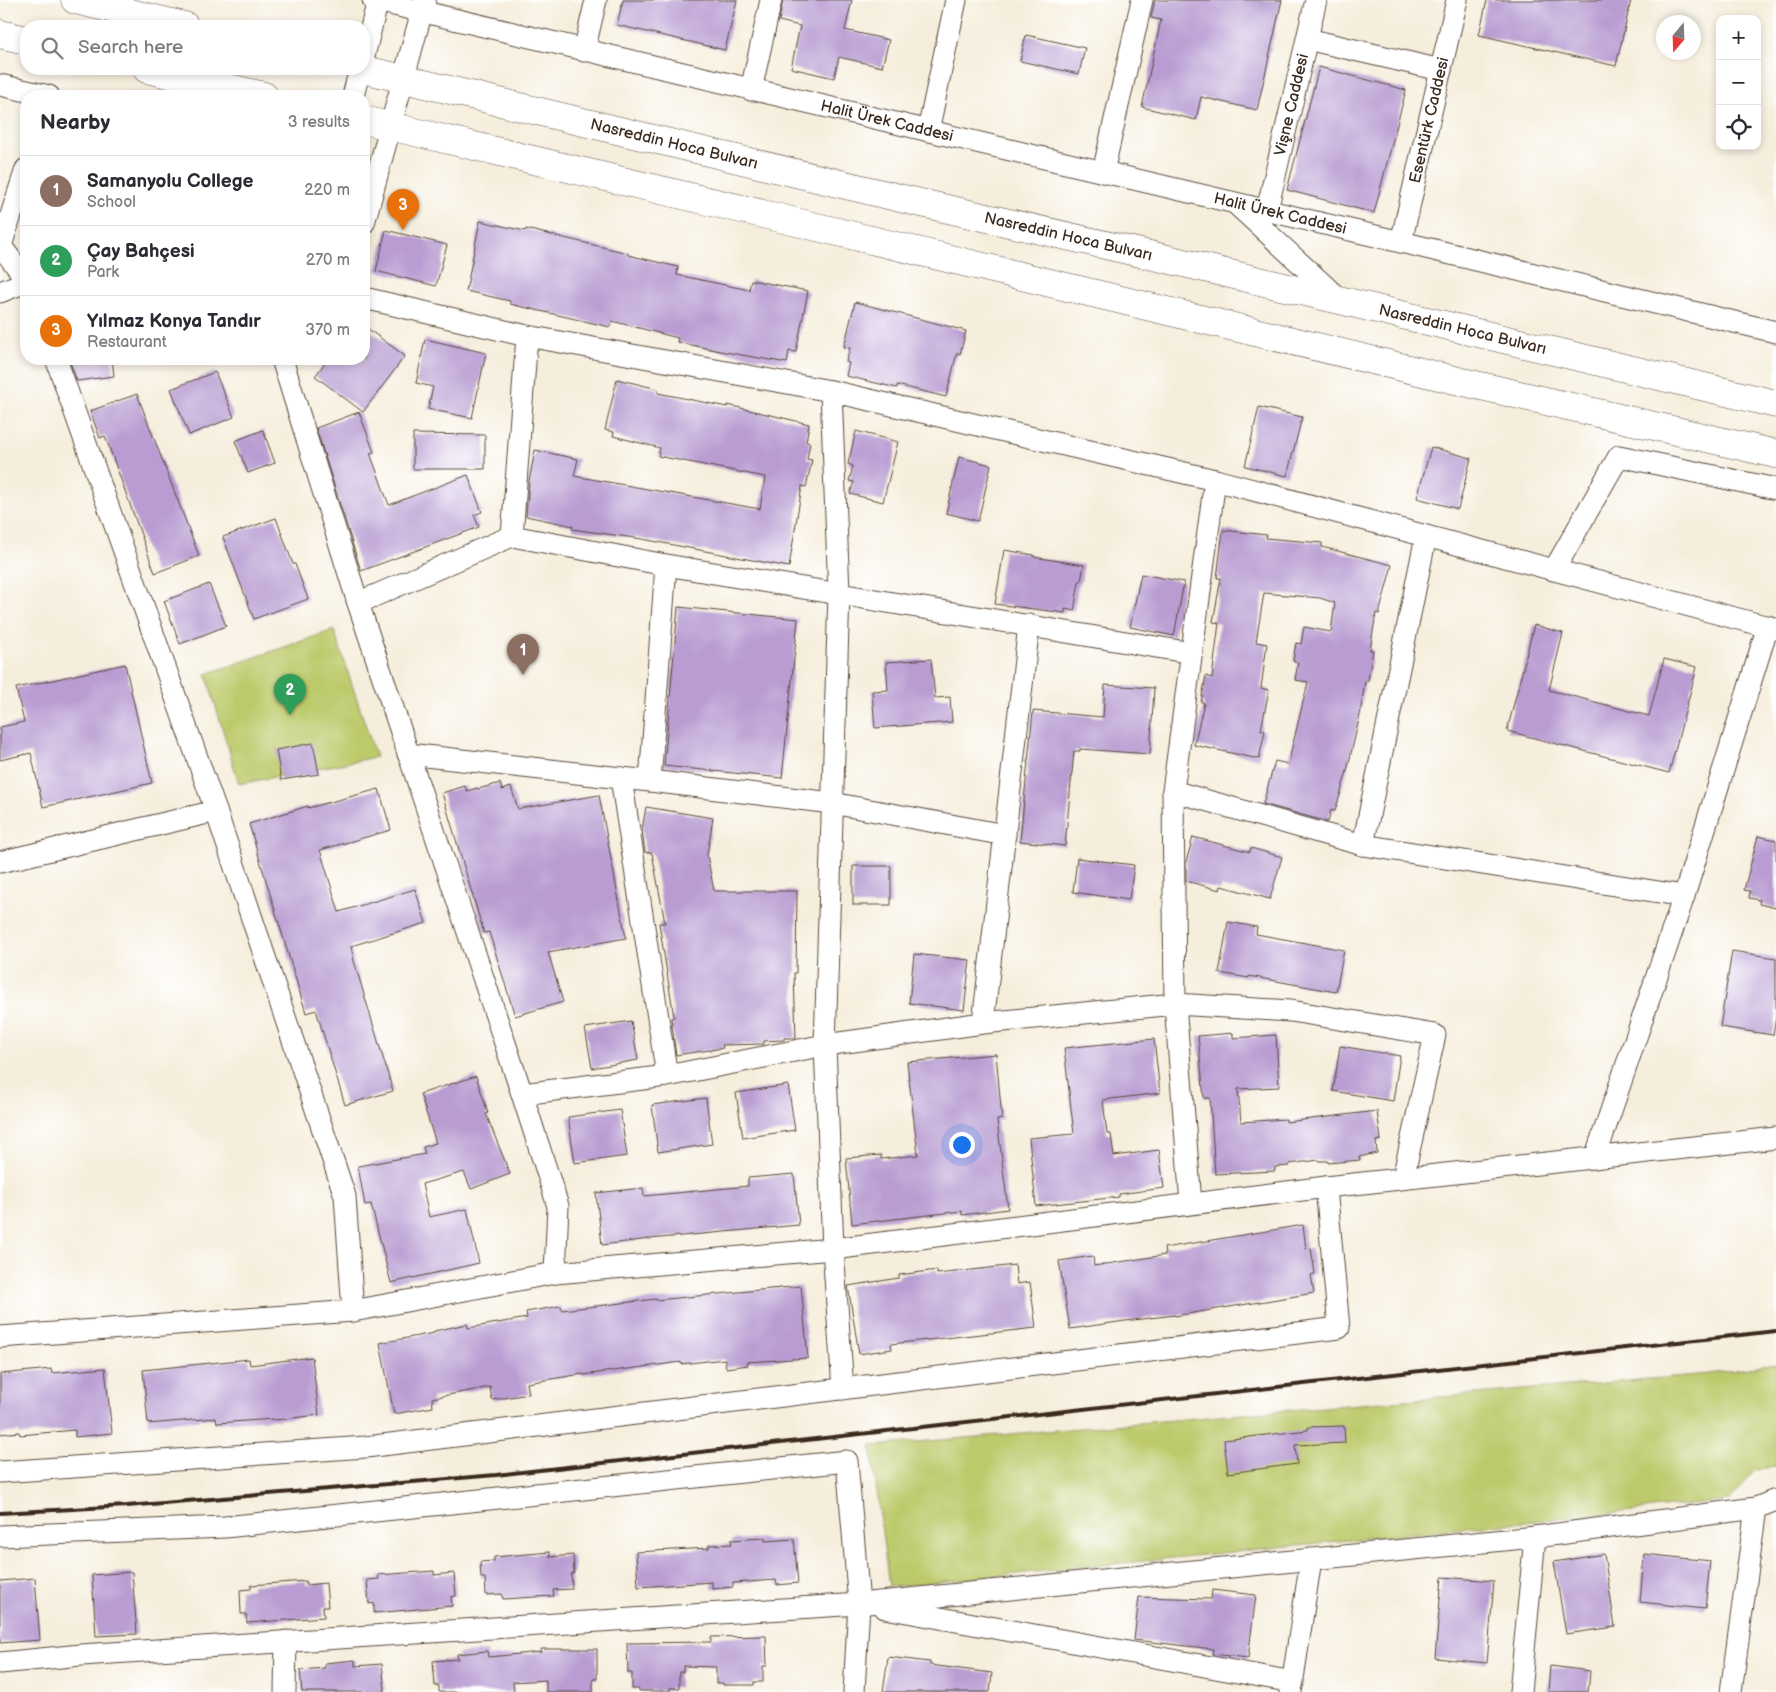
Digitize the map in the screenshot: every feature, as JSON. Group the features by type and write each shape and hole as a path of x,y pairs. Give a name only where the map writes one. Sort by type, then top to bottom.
{"highway":[{"path":"75,0 160,20"},
{"path":"0,34 20,39"},
{"name":"Nasreddin Hoca Bulvarı","path":"370,71 1776,404"},
{"path":"173,75 238,90"},
{"path":"370,122 758,212 1459,381 1776,454"}],"street":[{"path":"370,28 376,0"},
{"name":"Halit Ürek Caddesi","path":"376,0 423,6 584,51 1267,210 1776,332"},
{"path":"584,51 596,0"},
{"path":"751,90 771,0"},
{"path":"928,131 956,0"},
{"path":"1103,172 1142,0"},
{"name":"Vişne Caddesi","path":"1267,210 1316,0"},
{"name":"Esentürk Caddesi","path":"1401,242 1457,0"},
{"path":"370,201 423,6"},
{"path":"1307,39 1441,70"},
{"path":"355,90 359,75"},
{"path":"0,85 22,90"},
{"path":"20,187 1,246 20,273"},
{"path":"1235,203 1340,300"},
{"path":"0,292 20,284"},
{"path":"370,299 527,336 830,391 1215,480 1772,628 1595,1158"},
{"path":"512,536 527,336"},
{"path":"58,365 216,811 345,1196 353,1311"},
{"path":"284,365 358,603 558,1206 555,1273"},
{"path":"830,391 839,593 825,1045 833,1248 843,1389"},
{"path":"1554,570 1618,456 1776,489"},
{"path":"1192,1203 1175,1004 1174,791 1215,480"},
{"path":"358,603 512,536 666,565 1192,653"},
{"path":"1363,845 1426,536"},
{"path":"650,781 666,565"},
{"path":"983,1023 1029,625"},
{"path":"408,754 832,803 1005,835"},
{"path":"621,778 667,1076"},
{"path":"1174,791 1363,845 1684,896"},
{"path":"0,862 216,811"},
{"path":"522,1094 667,1076 825,1045 983,1023 1175,1004 1291,1011 1435,1035 1403,1178"},
{"path":"0,1337 353,1311 555,1273 833,1248 1403,1178 1776,1138"},
{"path":"0,1472 366,1447 1339,1328 1326,1187"},
{"path":"0,1536 225,1527 847,1461 859,1604 854,1692"},
{"path":"0,1663 81,1655 859,1604 1535,1537 1756,1508 1776,1500"},
{"path":"1732,1692 1756,1508"},
{"path":"1520,1692 1535,1537"},
{"path":"859,1604 1292,1687 1310,1559"},
{"path":"284,1692 286,1641"}],"green space":[{"path":"334,630 376,757 239,784 206,674"},
{"path":"1776,1364 1776,1467 1755,1469 1730,1501 889,1587 871,1446 1708,1374"}],"building":[{"path":"623,0 737,0 725,50 617,25"},
{"path":"783,0 852,0 845,30 889,40 882,67 839,57 834,78 791,68 800,26 779,21"},
{"path":"1155,0 1282,0 1257,110 1201,97 1196,120 1142,107 1161,20 1151,18"},
{"path":"1487,0 1631,0 1616,66 1479,35"},
{"path":"1026,35 1085,48 1079,74 1020,61"},
{"path":"1319,67 1406,90 1374,213 1287,190"},
{"path":"480,221 525,231 526,229 628,253 628,255 678,267 677,275 749,290 751,280 808,291 796,352 789,351 787,363 725,352 677,342 678,338 612,321 610,327 510,304 510,301 466,291"},
{"path":"386,230 447,245 436,286 376,271"},
{"path":"855,302 966,331 960,354 957,353 946,397 897,385 897,388 846,376 849,363 846,362 850,348 844,347"},
{"path":"370,330 405,356 363,412 315,376 323,365 370,365"},
{"path":"425,339 486,353 472,418 428,409 433,387 416,383"},
{"path":"71,365 113,365 114,376 77,381"},
{"path":"215,372 234,417 189,435 171,389"},
{"path":"617,379 658,389 658,393 727,407 728,405 809,424 806,442 810,443 807,459 812,460 806,487 802,486 789,567 642,539 572,529 573,526 526,516 529,481 535,450 578,459 574,476 760,509 765,477 658,456 660,448 613,436 614,432 605,430"},
{"path":"137,394 199,556 155,573 105,436 100,438 90,411"},
{"path":"1259,407 1302,417 1287,476 1245,466"},
{"path":"359,412 374,452 370,453 389,505 468,475 482,512 474,515 479,527 361,571 316,428"},
{"path":"263,430 275,463 248,473 235,441"},
{"path":"856,431 898,442 883,502 850,494 854,482 849,481 853,466 848,464"},
{"path":"413,434 485,435 485,469 413,469"},
{"path":"1431,447 1471,458 1458,509 1417,498"},
{"path":"959,457 991,465 978,521 946,513"},
{"path":"276,518 308,599 254,619 223,537"},
{"path":"1223,530 1267,535 1266,538 1322,543 1322,547 1392,565 1379,614 1376,613 1370,650 1373,650 1368,681 1365,681 1360,715 1346,775 1335,811 1331,810 1328,822 1263,804 1275,761 1288,764 1308,682 1295,680 1298,662 1293,661 1296,643 1301,644 1304,627 1331,632 1335,603 1320,598 1264,593 1256,642 1267,644 1261,688 1269,690 1261,730 1265,731 1259,759 1194,745 1204,703 1201,702 1206,676 1212,678 1219,623 1213,622 1221,578 1217,578"},
{"path":"1004,550 1084,565 1074,611 1065,609 1065,613 995,604"},
{"path":"1141,574 1184,582 1174,636 1130,627"},
{"path":"209,584 226,626 180,644 164,601"},
{"path":"678,607 798,619 782,778 664,766"},
{"path":"1534,625 1563,633 1549,690 1649,716 1664,659 1697,667 1669,773 1507,731"},
{"path":"931,659 935,698 950,697 952,722 875,728 872,691 888,690 886,662"},
{"path":"125,664 152,783 43,807 31,753 0,760 0,727 24,722 16,688"},
{"path":"1105,685 1154,688 1150,754 1080,749 1080,751 1074,751 1065,846 1020,841 1033,711 1103,717"},
{"path":"313,743 319,774 281,780 276,750"},
{"path":"500,783 502,790 511,787 518,809 599,795 626,938 548,952 563,1002 515,1016 489,932 484,933 442,793 465,786 467,791"},
{"path":"379,789 391,830 320,850 339,912 415,889 426,923 351,946 393,1091 345,1105 316,1010 306,1013 249,824 308,806 308,808"},
{"path":"646,807 713,818 707,855 714,891 797,891 796,973 794,973 796,1038 764,1041 764,1044 722,1045 723,1048 676,1055 671,1018 674,1017 659,923 665,923 652,853 645,852 642,830"},
{"path":"1758,836 1776,840 1776,908 1759,904 1760,900 1749,898 1750,891 1744,890"},
{"path":"1193,837 1250,852 1251,848 1282,857 1270,899 1221,886 1220,890 1186,881 1186,862"},
{"path":"1077,858 1134,865 1129,900 1073,892"},
{"path":"853,866 891,866 891,905 853,905"},
{"path":"1228,922 1257,927 1256,934 1344,950 1336,992 1249,976 1249,978 1219,973"},
{"path":"1732,951 1776,958 1776,1017 1773,1035 1720,1027"},
{"path":"914,954 970,960 964,1010 909,1003"},
{"path":"631,1021 638,1060 592,1068 585,1028"},
{"path":"1233,1033 1233,1038 1276,1035 1279,1087 1238,1089 1241,1122 1286,1119 1286,1122 1377,1111 1381,1140 1376,1141 1377,1153 1359,1157 1360,1160 1328,1163 1328,1161 1319,1160 1275,1167 1275,1171 1215,1174 1210,1098 1204,1098 1198,1036"},
{"path":"1154,1039 1160,1093 1103,1100 1107,1134 1111,1134 1114,1156 1159,1150 1164,1188 1119,1194 1119,1197 1036,1206 1029,1138 1074,1134 1064,1048"},
{"path":"1340,1046 1400,1056 1393,1101 1333,1091"},
{"path":"996,1054 1002,1119 997,1120 1008,1209 962,1215 962,1211 852,1224 846,1158 881,1155 881,1159 918,1155 907,1062"},
{"path":"476,1076 488,1113 486,1114 510,1174 471,1189 464,1172 422,1184 429,1217 467,1209 479,1263 391,1283 371,1204 365,1205 358,1166 425,1154 423,1147 436,1143 420,1094"},
{"path":"788,1085 795,1130 743,1138 736,1093"},
{"path":"706,1098 712,1144 658,1152 652,1105"},
{"path":"620,1110 627,1156 575,1163 568,1117"},
{"path":"794,1174 799,1225 602,1245 596,1193 643,1188 644,1196 748,1186 748,1178"},
{"path":"1303,1225 1306,1249 1311,1248 1315,1274 1311,1275 1314,1293 1175,1316 1070,1329 1059,1261 1093,1256 1094,1266 1165,1255 1164,1248"},
{"path":"1015,1265 1017,1284 1030,1282 1036,1328 891,1344 892,1349 859,1354 848,1286 899,1278 899,1275 937,1270 937,1274"},
{"path":"801,1286 808,1358 747,1362 748,1365 726,1368 725,1359 681,1364 681,1362 582,1374 527,1383 529,1394 492,1400 490,1387 432,1398 433,1407 394,1414 380,1343 434,1333 434,1331 467,1324 468,1328 527,1318 526,1312 561,1306 562,1310 656,1299"},
{"path":"312,1357 319,1415 217,1423 216,1418 148,1424 143,1370 249,1359 250,1365"},
{"path":"105,1368 112,1433 75,1437 75,1430 20,1435 19,1432 0,1434 0,1374 51,1369 52,1373"},
{"path":"1344,1426 1345,1443 1295,1445 1297,1464 1228,1473 1224,1440 1308,1430 1308,1427"},
{"path":"765,1538 765,1541 794,1539 798,1583 777,1585 776,1580 733,1583 733,1587 712,1589 712,1582 638,1587 636,1552 709,1548 709,1545 732,1544 731,1540"},
{"path":"550,1552 550,1557 573,1555 574,1573 571,1574 572,1589 553,1590 554,1596 503,1599 502,1594 486,1595 485,1578 481,1578 480,1562 494,1561 494,1557"},
{"path":"1604,1554 1615,1627 1566,1634 1554,1562"},
{"path":"1644,1554 1710,1561 1705,1609 1640,1602"},
{"path":"434,1571 434,1575 454,1573 456,1596 451,1597 452,1606 374,1613 374,1603 369,1604 367,1580 379,1579 378,1575"},
{"path":"132,1572 137,1634 96,1636 92,1575"},
{"path":"1442,1577 1494,1581 1487,1663 1435,1658"},
{"path":"35,1578 40,1640 0,1643 0,1581"},
{"path":"306,1581 306,1585 326,1583 328,1607 323,1607 324,1617 247,1623 246,1614 241,1614 240,1590 251,1589 251,1585"},
{"path":"1212,1590 1256,1595 1248,1658 1212,1654 1213,1649 1134,1640 1139,1597 1211,1599"},
{"path":"766,1636 767,1666 763,1666 763,1682 754,1682 754,1685 723,1685 723,1683 716,1683 716,1667 683,1666 683,1672 679,1672 679,1688 670,1688 670,1691 639,1691 639,1689 632,1689 632,1673 628,1673 627,1643 711,1642 711,1637"},
{"path":"541,1649 597,1649 597,1679 593,1679 593,1692 546,1692 546,1680 513,1682 514,1692 439,1692 439,1686 435,1686 433,1661 458,1659 457,1654 487,1651 488,1657 541,1652"},
{"path":"888,1657 930,1662 930,1665 992,1673 990,1692 883,1692"},
{"path":"355,1660 355,1666 382,1664 385,1691 302,1692 300,1670 325,1668 325,1663"},
{"path":"1550,1666 1590,1671 1588,1692 1548,1692"}],"railway":[{"path":"0,1513 127,1506 496,1475 1776,1331"}],"place":[{"name":"Yılmaz Konya Tandır","path":"403,230"},
{"name":"Samanyolu College","path":"523,675"},
{"name":"Çay Bahçesi","path":"290,715"}]}
